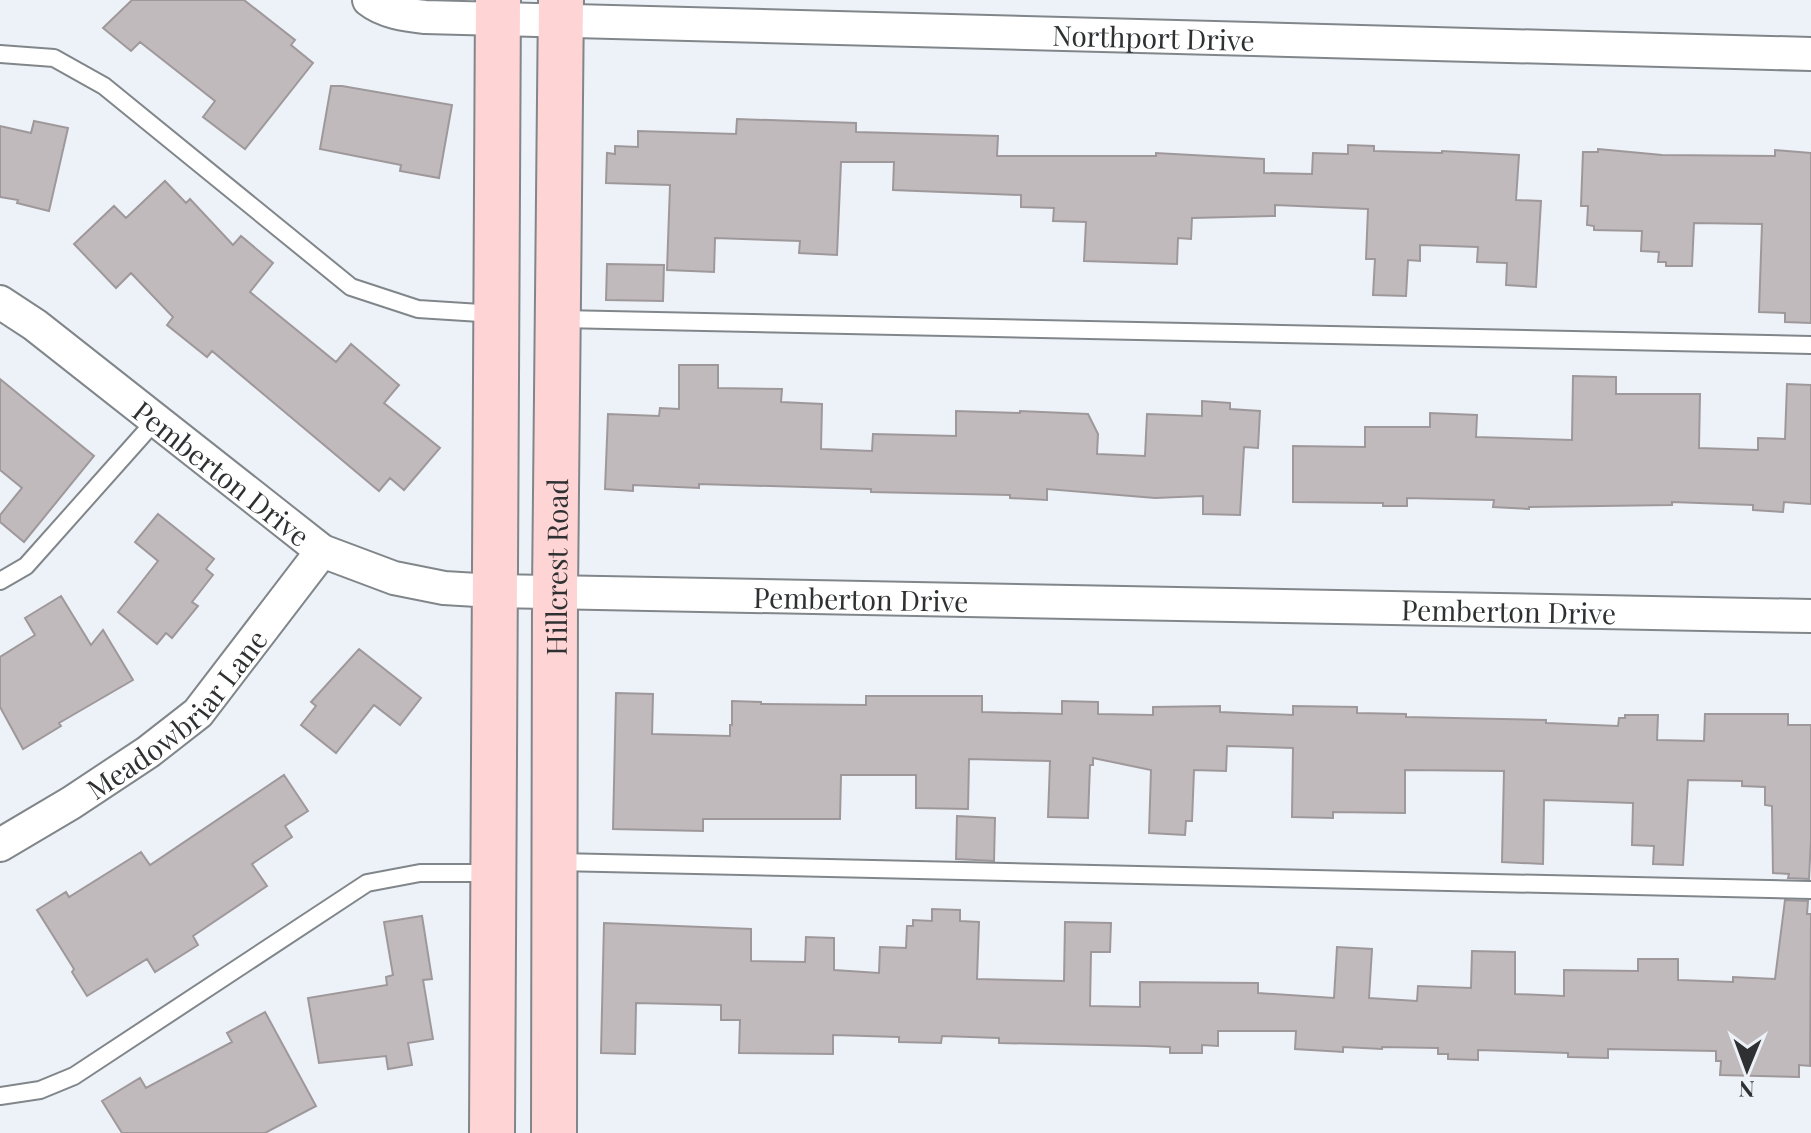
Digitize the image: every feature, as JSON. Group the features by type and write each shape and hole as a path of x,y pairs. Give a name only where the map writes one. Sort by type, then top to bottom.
{"main road":[{"path":"492,1133 498,9"},
{"name":"Hillcrest Road","path":"554,1133 561,10"}],"street":[{"name":"Northport Drive","path":"369,0 402,15 425,17 498,9 561,10 1811,54"},
{"name":"Pemberton Drive","path":"0,302 35,325 322,551 394,578 444,588 1811,616"},
{"name":"Meadowbriar Lane","path":"0,845 148,752 198,713 322,551"}],"lane":[{"path":"0,54 54,58 104,86 351,287 418,309 496,314"},
{"path":"558,319 1811,345"},
{"path":"0,581 26,566 156,420"},
{"path":"554,862 1811,890"},
{"path":"0,1096 40,1090 74,1076 367,883 420,873 493,873"}],"building":[{"path":"132,0 244,0 295,40 291,45 313,63 245,149 203,117 215,101 140,42 131,51 103,28"},
{"path":"331,86 452,105 439,178 400,171 401,165 320,149"},
{"path":"737,119 856,123 856,132 998,136 997,156 1156,156 1156,153 1264,159 1264,173 1312,174 1313,153 1348,154 1348,145 1374,146 1374,151 1519,155 1516,200 1541,201 1536,287 1506,285 1507,263 1477,262 1478,247 1420,245 1420,261 1408,260 1406,296 1373,295 1375,259 1366,259 1368,209 1275,205 1275,216 1192,218 1191,239 1178,238 1177,264 1084,261 1086,222 1053,221 1054,208 1021,207 1021,195 893,190 894,162 841,162 837,255 799,253 800,241 715,238 714,272 667,270 670,185 606,183 607,153 615,154 615,146 638,147 638,131 736,134"},
{"path":"34,121 68,128 49,211 0,197 0,126 31,133"},
{"path":"1598,149 1662,155 1775,156 1775,150 1811,153 1811,323 1785,322 1785,313 1759,312 1762,224 1694,223 1692,266 1666,266 1666,262 1658,262 1659,252 1641,251 1642,231 1594,230 1594,226 1587,225 1588,206 1581,206 1583,152 1598,152"},
{"path":"165,181 186,203 190,199 233,245 241,236 273,263 250,292 336,362 351,344 399,385 384,403 440,448 404,490 390,478 379,491 212,351 207,357 167,325 173,317 131,273 116,288 74,244 114,206 126,218"},
{"path":"607,264 664,265 663,301 606,300"},
{"path":"679,365 718,365 718,388 782,389 781,402 822,404 821,449 872,451 873,434 956,436 956,411 1020,411 1088,414 1098,434 1097,454 1145,456 1147,414 1202,416 1202,401 1230,403 1230,409 1260,411 1258,448 1244,447 1240,515 1203,514 1203,496 1155,498 1047,489 1047,500 1010,498 1010,495 699,484 699,488 633,485 633,491 605,489 608,414 659,416 660,408 679,409"},
{"path":"1573,376 1616,377 1616,394 1700,394 1699,448 1758,450 1758,438 1785,439 1787,384 1811,385 1811,504 1784,502 1783,512 1753,510 1753,505 1672,502 1672,505 1529,509 1493,507 1494,500 1407,498 1407,506 1293,502 1293,446 1365,447 1365,427 1430,427 1430,413 1477,415 1476,437 1572,440"},
{"path":"0,379 94,456 24,542 0,522 0,515 22,488 0,470"},
{"path":"158,514 214,559 206,569 213,575 192,602 198,606 172,638 166,633 157,644 118,612 158,561 135,542"},
{"path":"61,596 91,645 103,630 133,680 59,723 61,726 23,749 0,707 0,657 35,635 25,618"},
{"path":"359,649 421,698 400,725 374,705 336,753 301,725 316,706 311,702"},
{"path":"616,693 653,694 652,734 730,736 732,701 866,705 866,696 982,696 982,712 1062,714 1062,701 1098,702 1098,714 1153,715 1153,707 1220,706 1220,712 1293,715 1293,706 1357,707 1357,713 1406,714 1406,717 1546,720 1546,723 1618,726 1619,718 1625,718 1625,715 1658,715 1657,740 1704,741 1705,714 1788,714 1788,725 1811,725 1809,879 1788,878 1789,874 1773,873 1772,806 1765,805 1765,787 1742,786 1742,781 1688,780 1683,865 1653,864 1654,846 1632,845 1633,803 1544,800 1543,864 1502,862 1504,771 1405,770 1405,813 1333,812 1333,818 1292,817 1293,748 1227,746 1226,771 1194,770 1192,821 1186,821 1185,835 1149,833 1151,770 1093,758 1093,765 1090,765 1088,818 1048,817 1050,761 969,759 968,809 916,808 916,775 841,775 840,819 703,819 703,831 613,829"},
{"path":"284,775 308,811 285,826 292,837 252,864 267,886 193,936 198,945 155,972 147,959 87,996 37,910 66,892 69,897 141,852 150,865"},
{"path":"957,816 995,818 994,861 956,859"},
{"path":"1785,900 1808,901 1807,914 1811,914 1810,1066 1799,1065 1799,1077 1720,1075 1721,1061 1716,1061 1716,1051 1608,1049 1608,1058 1568,1057 1568,1053 1478,1050 1478,1060 1448,1059 1448,1054 1438,1054 1438,1048 1343,1047 1343,1052 1295,1049 1296,1031 1218,1031 1218,1046 1202,1045 1202,1053 1170,1053 1170,1047 999,1043 999,1038 942,1036 941,1043 899,1042 899,1037 833,1035 833,1054 739,1053 740,1020 721,1020 721,1005 636,1003 635,1054 601,1053 604,923 751,929 751,961 805,962 806,937 834,938 834,970 879,973 880,947 906,948 907,926 913,926 913,920 932,921 932,909 960,910 960,921 979,922 977,979 1064,981 1065,922 1111,923 1110,952 1091,952 1090,1006 1140,1007 1140,982 1258,983 1258,993 1334,998 1337,947 1372,949 1369,998 1417,1001 1418,986 1471,988 1472,951 1515,952 1515,994 1564,996 1564,970 1638,971 1638,959 1678,959 1678,980 1733,982 1733,977 1775,979"},
{"path":"422,916 432,979 423,980 433,1039 408,1043 412,1065 388,1069 386,1056 319,1063 308,998 387,985 386,977 393,975 384,922"},
{"path":"265,1012 316,1106 265,1133 122,1133 102,1101 140,1078 146,1088 232,1042 227,1033"}]}
